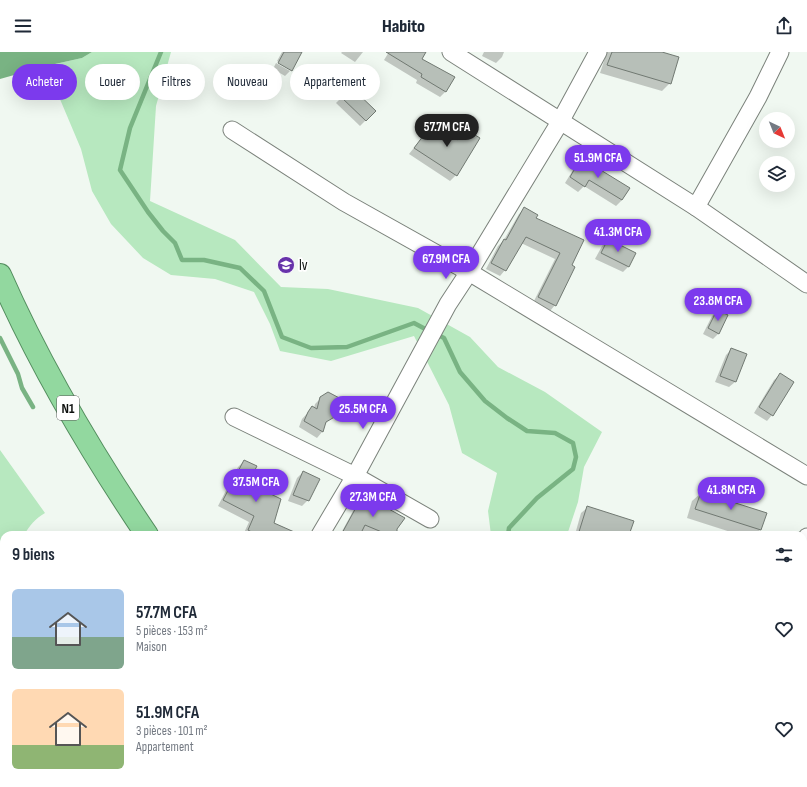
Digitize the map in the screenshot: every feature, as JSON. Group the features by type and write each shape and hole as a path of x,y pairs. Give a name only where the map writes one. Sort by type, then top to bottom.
{"highway":[{"name":"N1","path":"0,275 18,316 62,399 144,531"}],"street":[{"path":"451,52 696,207 807,284"},
{"path":"322,531 355,476 448,304 560,122 598,52"},
{"path":"696,207 758,97 780,52"},
{"path":"232,130 344,202 469,272 807,476"},
{"path":"234,417 355,476 430,519"}],"shaded area":[{"path":"0,52 92,52 82,58 55,64 12,64 12,76 0,79"},
{"path":"92,52 171,52 168,64 148,64 148,100 158,100 156,106 150,201 235,240 281,287 328,289 418,308 470,337 498,367 545,392 602,432 584,467 578,502 568,531 490,531 488,511 497,473 462,453 449,405 414,336 331,361 280,351 270,324 254,292 215,279 171,275 143,258 111,224 92,191 81,149 60,100 77,100 77,64 55,64 82,58"},
{"path":"0,450 45,513 33,522 26,531 0,531"}],"building":[{"path":"284,52 302,52 296,64 290,64 290,70 278,63"},
{"path":"386,52 426,52 422,59 455,77 446,92 421,77 422,74"},
{"path":"612,52 662,52 679,57 671,84 607,65"},
{"path":"344,100 365,100 376,111 366,121"},
{"path":"433,123 440,125 458,140 465,129 480,138 457,176 414,148"},
{"path":"581,158 630,188 622,200 589,180 585,187 570,177"},
{"path":"524,207 538,215 536,218 584,240 572,265 575,267 556,306 538,297 560,253 526,237 506,271 491,263 504,239 506,240"},
{"path":"608,239 636,253 629,267 601,253"},
{"path":"717,310 728,315 719,334 708,328"},
{"path":"731,348 747,354 736,382 720,376"},
{"path":"780,373 794,382 773,416 759,407"},
{"path":"328,392 345,401 340,407 338,415 326,422 323,432 304,421 312,406 317,409 320,397"},
{"path":"244,460 257,466 248,483 281,499 274,523 292,531 250,531 248,530 254,516 223,500"},
{"path":"303,471 320,479 309,501 293,495"},
{"path":"701,492 767,513 761,530 695,509"},
{"path":"364,493 379,501 378,503 405,518 397,531 379,531 365,525 362,531 343,531"},
{"path":"587,506 634,521 630,531 579,531"}],"waterway":[{"path":"161,52 130,128 120,170 148,212 175,243 182,260 204,260 240,268 264,291 282,337 311,348 347,347 414,323 429,331"},
{"path":"436,334 444,338 460,372 485,401 527,431 555,433 573,443 576,457 573,469 537,498 509,528 509,531"},
{"path":"0,338 18,374 22,388 33,407"}],"place":[{"name":"lv","path":"286,265"}]}
